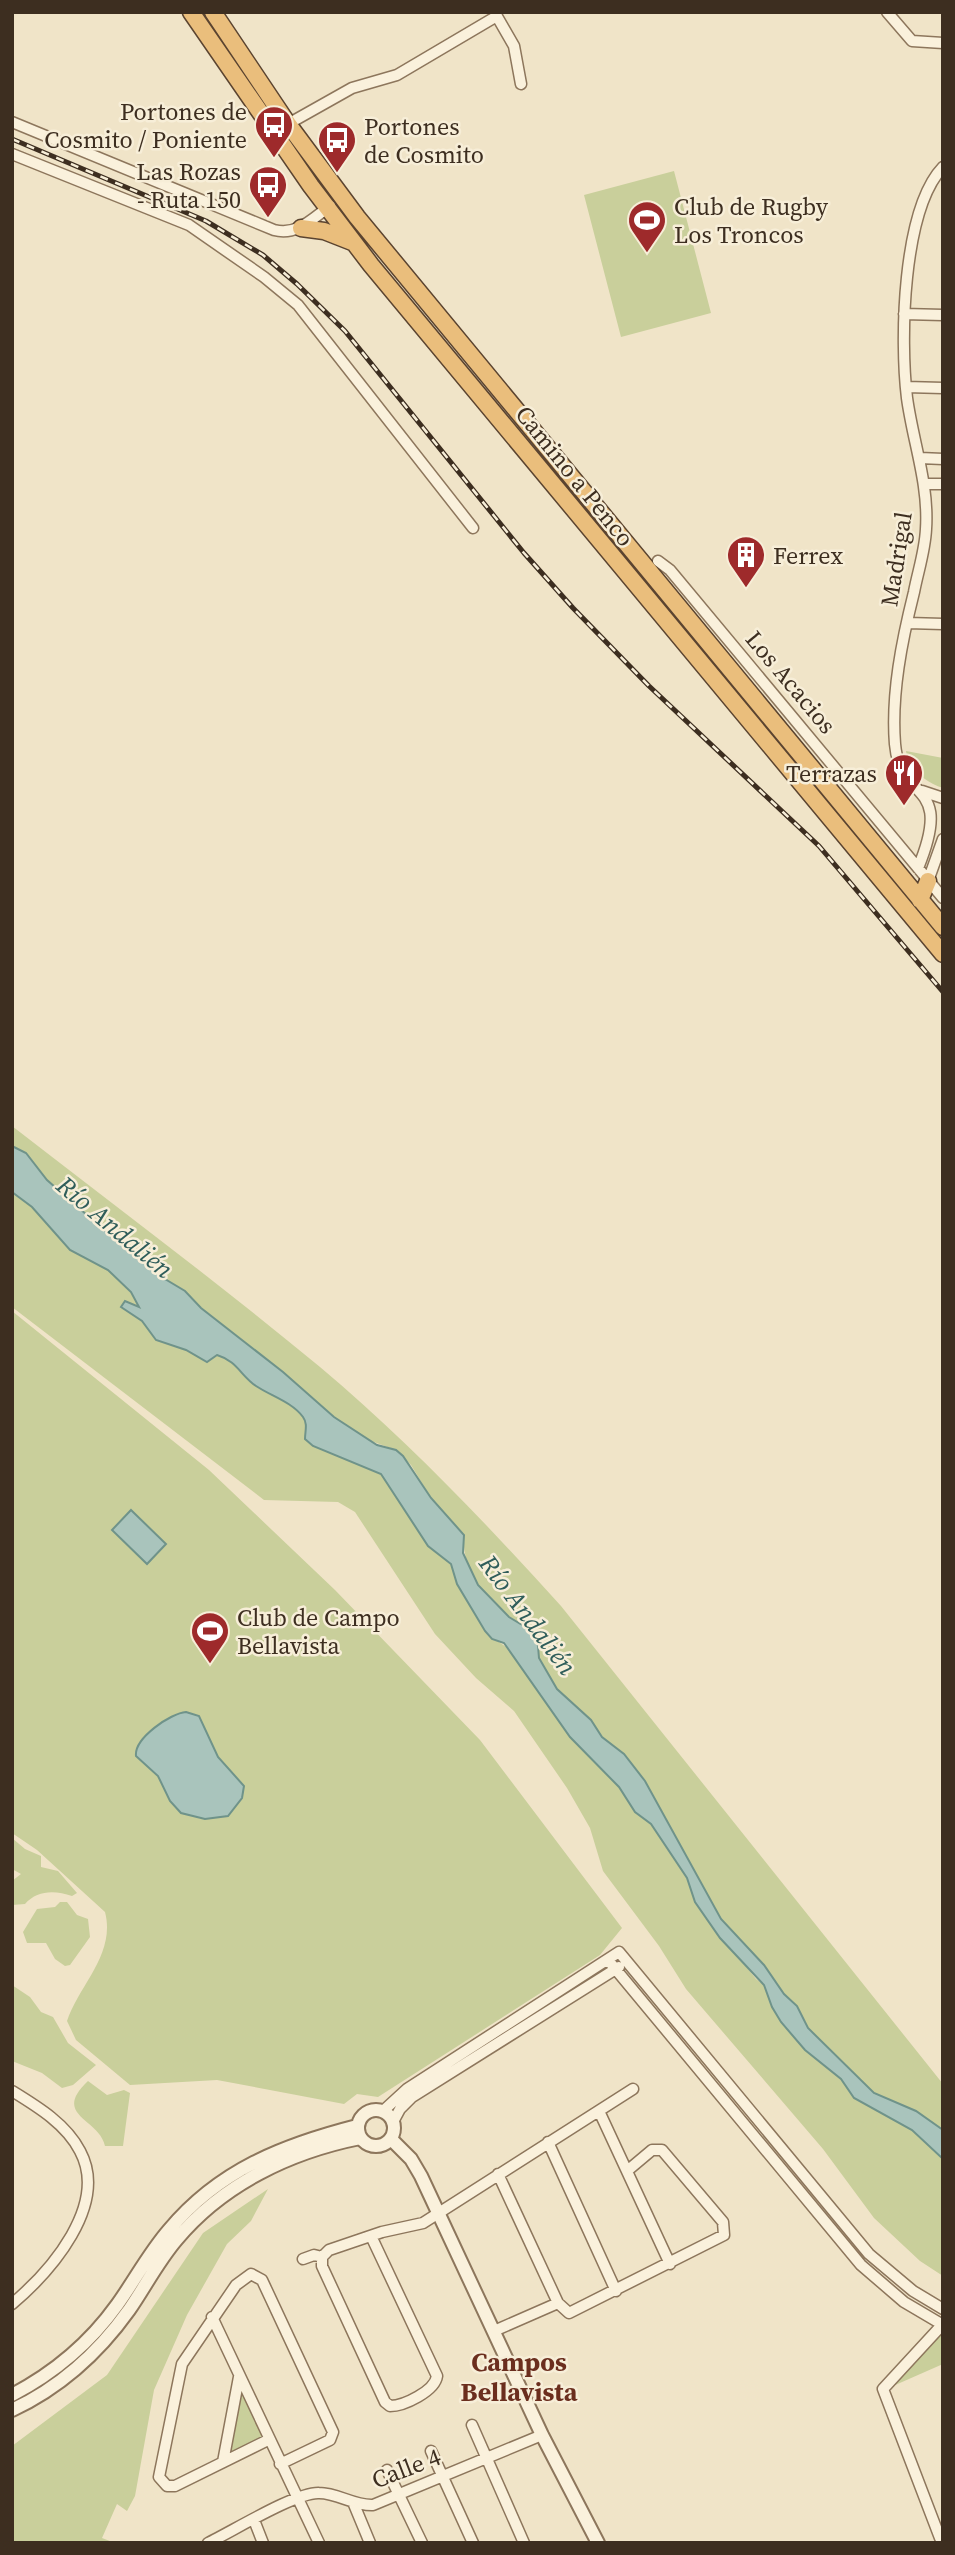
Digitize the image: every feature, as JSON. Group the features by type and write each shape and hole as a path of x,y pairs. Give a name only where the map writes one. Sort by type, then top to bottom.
{"highway":[{"name":"Camino a Penco","path":"191,12 354,243 943,954"},
{"name":"Camino a Penco","path":"213,12 341,197 638,561 943,927"},
{"path":"301,228 324,231 354,243"},
{"path":"638,561 658,561"},
{"path":"920,900 923,874"}],"street":[{"path":"887,12 912,41 943,43"},
{"path":"288,124 352,88 397,75 496,14 514,46 521,83"},
{"path":"12,122 285,232 301,228 341,197"},
{"path":"12,154 189,225 264,277 298,306 473,528"},
{"name":"Madrigal","path":"923,874 933,823 931,806 900,762 895,746 897,687 925,542 924,484 906,387 904,314 916,222 930,183 943,167"},
{"path":"930,183 943,183"},
{"path":"904,314 943,315"},
{"path":"906,387 943,388"},
{"path":"920,458 943,459"},
{"path":"924,484 943,484"},
{"name":"Los Acacios","path":"658,561 670,570 943,898"},
{"path":"908,623 943,624"},
{"path":"921,791 943,798"},
{"path":"923,874 943,839"},
{"path":"359,2132 366,2112 383,2111 407,2089 619,1952 869,2254 905,2286 943,2309"},
{"path":"608,1960 861,2265 904,2302 942,2325 884,2389 940,2538 943,2537"},
{"path":"598,2543 542,2435 415,2164 391,2138 393,2122 412,2097 627,1961"},
{"path":"371,2236 437,2376 431,2388 397,2406 384,2402 322,2266 322,2257 329,2250 371,2236 415,2226 633,2089"},
{"path":"12,2091 51,2117 76,2143 86,2164 88,2182 83,2211 74,2229 48,2268 12,2304"},
{"path":"383,2111 393,2122"},
{"path":"599,2111 670,2264"},
{"path":"359,2132 376,2146 391,2138"},
{"path":"12,2395 50,2373 84,2344 108,2317 168,2231 210,2190 239,2169 280,2148 359,2132"},
{"path":"12,2410 51,2388 95,2351 118,2325 178,2237 217,2200 290,2158 359,2132"},
{"path":"548,2142 615,2291"},
{"path":"498,2174 558,2303 564,2312 572,2313 722,2238 724,2225 659,2149 650,2151 627,2171"},
{"path":"303,2259 314,2255 322,2257"},
{"path":"268,2440 175,2486 167,2486 159,2477 179,2371 212,2317 240,2280 251,2274 260,2277 332,2429 330,2440 280,2464"},
{"path":"494,2331 558,2303"},
{"path":"212,2317 319,2543"},
{"path":"223,2462 239,2376"},
{"path":"472,2425 524,2543"},
{"name":"Calle 4","path":"208,2543 298,2499 324,2493 373,2505 542,2435"},
{"path":"431,2451 473,2543"},
{"path":"387,2470 422,2543"},
{"path":"353,2502 370,2543"},
{"path":"254,2520 263,2543"}],"green space":[{"name":"Club de Rugby Los Troncos","path":"674,171 711,313 621,337 584,195"},
{"path":"906,751 943,758 943,788 930,783 919,774"},
{"path":"12,1126 206,1275 320,1367 414,1453 561,1606 943,2084 943,2130 916,2111 874,2093 808,2028 797,2006 784,1994 764,1965 721,1919 645,1781 624,1754 602,1737 591,1720 557,1689 539,1658 536,1634 509,1617 483,1591 466,1559 464,1535 431,1498 411,1465 396,1450 371,1441 334,1417 283,1372 201,1308 185,1291 160,1276 141,1256 104,1230 47,1180 26,1153 12,1146"},
{"path":"12,1192 32,1207 70,1250 108,1270 131,1292 139,1308 125,1302 121,1307 142,1321 164,1343 186,1350 206,1361 217,1355 224,1358 261,1389 299,1412 305,1422 305,1439 313,1446 381,1474 428,1546 451,1564 457,1584 476,1616 496,1640 509,1649 570,1737 619,1787 635,1812 651,1824 687,1878 695,1902 756,1979 764,1985 781,2022 805,2050 841,2079 859,2101 912,2130 943,2159 943,2276 920,2261 874,2218 823,2149 686,1989 659,1946 603,1871 590,1828 567,1788 514,1711 476,1678 435,1634 355,1512 338,1502 264,1500 12,1307"},
{"name":"Club de Campo Bellavista","path":"12,1311 209,1470 335,1590 480,1740 622,1928 600,1955 378,2097 357,2094 344,2104 217,2080 130,2085 76,2040 67,2021 101,1955 107,1927 105,1912 37,1850 12,1833"},
{"path":"12,1838 25,1849 41,1856 41,1867 58,1871 77,1893 72,1896 59,1893 41,1894 25,1904 12,1905 12,1881 21,1874 12,1869"},
{"path":"60,1902 67,1902 77,1915 88,1919 90,1937 70,1965 65,1966 55,1959 46,1943 27,1943 23,1932 37,1909 55,1907"},
{"path":"12,1985 30,1997 41,2012 53,2017 68,2043 96,2065 73,2085 62,2088 42,2073 12,2061"},
{"path":"88,2081 107,2095 124,2090 130,2093 123,2146 105,2146 95,2129 76,2110 74,2102"},
{"path":"268,2189 251,2221 227,2244 187,2315 154,2390 135,2496 127,2511 117,2504 102,2538 115,2543 12,2543 12,2446 107,2375 203,2233"},
{"path":"943,2332 943,2364 893,2386"},
{"path":"241,2392 263,2435 260,2440 231,2452"}],"water":[{"path":"12,1146 26,1153 47,1180 104,1230 141,1256 160,1276 185,1291 201,1308 283,1372 334,1417 377,1445 396,1450 403,1456 431,1498 464,1535 463,1553 478,1585 509,1617 537,1634 539,1658 557,1689 591,1720 602,1737 624,1754 645,1781 721,1919 764,1965 784,1994 797,2006 808,2028 874,2093 916,2111 943,2130 943,2159 912,2130 854,2098 841,2079 805,2050 781,2022 764,1985 720,1938 695,1902 687,1878 651,1824 635,1812 619,1787 570,1737 504,1643 492,1639 485,1631 457,1584 451,1564 428,1546 381,1474 313,1446 305,1439 305,1422 298,1412 256,1386 224,1358 217,1355 207,1362 186,1350 156,1340 142,1321 121,1307 125,1301 139,1307 131,1292 108,1270 70,1250 32,1207 12,1192"},
{"path":"131,1510 166,1544 147,1564 112,1530"},
{"path":"179,1713 199,1716 218,1757 244,1786 242,1798 228,1816 205,1819 181,1813 170,1801 158,1776 136,1756 137,1749 147,1734"}],"railway":[{"path":"12,139 206,221 263,255 297,284 345,331 524,553 573,608 649,686 819,846 943,992"}],"place":[{"name":"Portones de Cosmito / Poniente","path":"274,159"},
{"name":"Portones de Cosmito","path":"337,174"},
{"name":"Las Rozas - Ruta 150","path":"268,219"},
{"name":"Club de Rugby Los Troncos","path":"647,254"},
{"name":"Ferrex","path":"746,589"},
{"name":"Terrazas","path":"904,807"},
{"name":"Club de Campo Bellavista","path":"210,1665"}],"district":[{"name":"Campos Bellavista","path":"519,2377"}],"water label":[{"name":"Río Andalién","path":"115,1227"},
{"name":"Río Andalién","path":"528,1615"}]}
